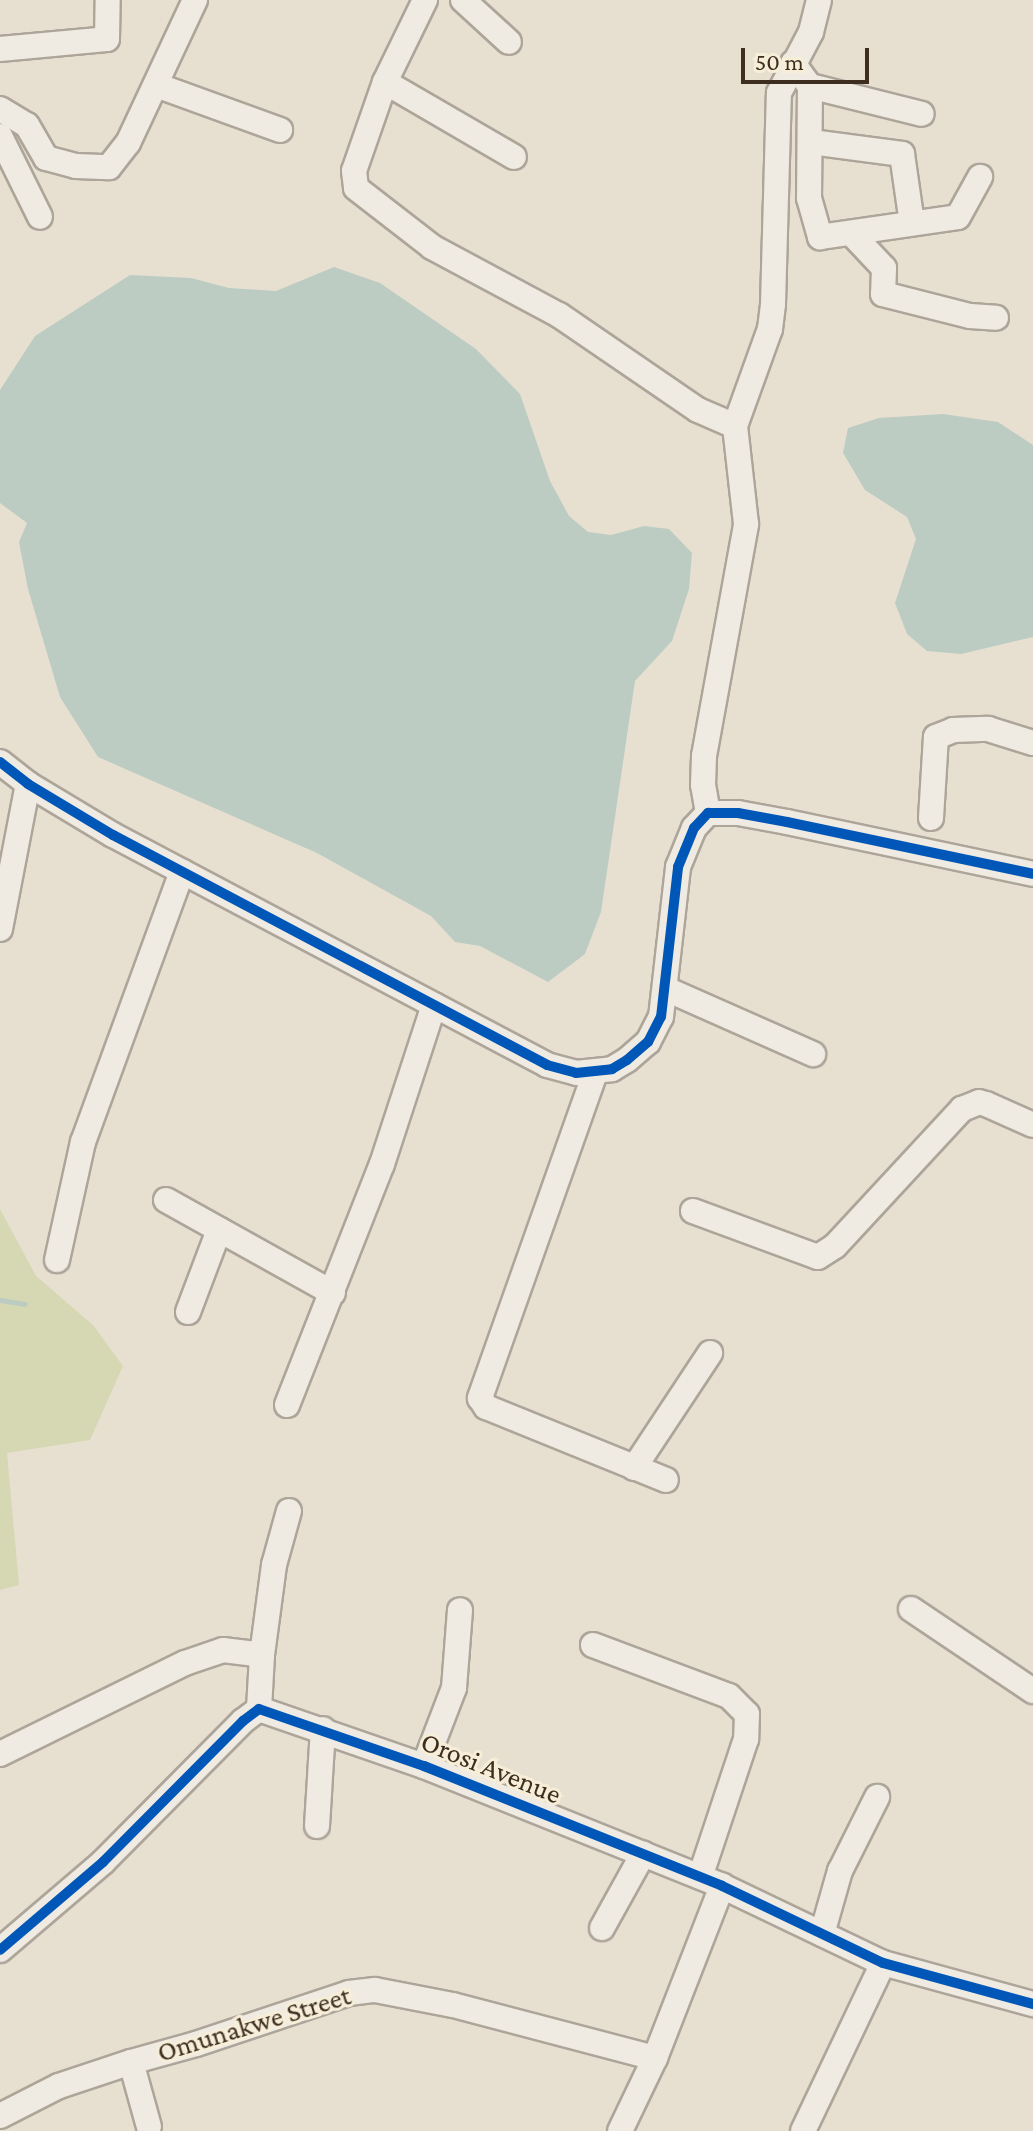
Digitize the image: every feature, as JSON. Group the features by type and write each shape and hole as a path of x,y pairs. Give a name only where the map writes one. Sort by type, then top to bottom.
{"street":[{"path":"0,49 107,39 108,0"},
{"path":"0,109 27,125 46,158 99,168 109,167 128,143 195,0"},
{"path":"425,0 385,82 354,171 356,188 432,247 559,315 698,410 735,426"},
{"path":"463,0 509,42"},
{"path":"708,813 703,785 704,756 746,524 735,426 770,329 779,93 811,32 819,0"},
{"path":"793,63 810,86 809,198 820,237 958,217 980,177"},
{"path":"385,82 514,157"},
{"path":"156,85 280,130"},
{"path":"810,86 922,114"},
{"path":"0,136 40,217"},
{"path":"811,142 902,154 912,223"},
{"path":"851,233 884,268 883,294 970,316 996,318"},
{"path":"931,818 936,737 953,730 988,729 1033,743"},
{"path":"0,762 28,784 113,835 547,1065 595,1073 612,1069 648,1042 661,1017 678,867 694,828 708,813 738,813 787,822 1033,874"},
{"path":"0,929 28,784"},
{"path":"57,1260 83,1142 182,872"},
{"path":"666,989 813,1054"},
{"path":"287,1405 382,1164 434,1005"},
{"path":"595,1073 479,1395 486,1407 666,1480"},
{"path":"693,1211 818,1257 835,1246 962,1109 986,1104 1033,1125"},
{"path":"166,1200 333,1293"},
{"path":"188,1312 219,1230"},
{"path":"634,1468 710,1353"},
{"path":"0,1950 103,1862 243,1721 259,1709 262,1655 274,1565 289,1511"},
{"path":"911,1609 1031,1686"},
{"path":"424,1766 454,1688 460,1610"},
{"path":"593,1645 729,1696 747,1714 746,1739 711,1882 655,2058 620,2131"},
{"path":"0,1754 185,1663 223,1650 262,1655"},
{"name":"Orosi Avenue","path":"259,1709 424,1766 643,1854 711,1882 883,1963 1033,2004"},
{"path":"317,1826 323,1729"},
{"path":"822,1934 840,1871 877,1797"},
{"path":"602,1928 643,1854"},
{"path":"803,2131 883,1963"},
{"name":"Omunakwe Street","path":"0,2116 59,2086 349,1993 375,1990 453,2005 655,2058"},
{"path":"131,2062 149,2127"}],"green space":[{"path":"0,1209 36,1276 93,1325 123,1366 90,1440 7,1453 19,1585 0,1590"}],"shaded area":[{"path":"334,267 380,283 476,349 520,394 550,481 569,516 588,532 611,535 644,526 669,529 692,553 689,589 672,641 635,681 601,912 585,954 548,982 480,946 455,942 431,916 317,853 98,757 60,697 28,589 19,542 27,523 0,503 0,390 35,336 130,275 191,278 229,288 276,291"},
{"path":"943,414 998,422 1033,445 1033,637 961,654 927,651 907,634 895,603 916,539 907,517 865,490 843,453 848,428 879,418"}],"waterway":[{"path":"0,1300 25,1304"}],"cycle path":[{"path":"0,762 28,784 113,835 547,1065 576,1073 612,1069 627,1060 648,1042 661,1017 678,867 694,828 708,813 738,813 787,822 1033,874"},
{"path":"0,1950 103,1862 243,1721 259,1709 424,1766 722,1886 883,1963 1033,2004"}]}
